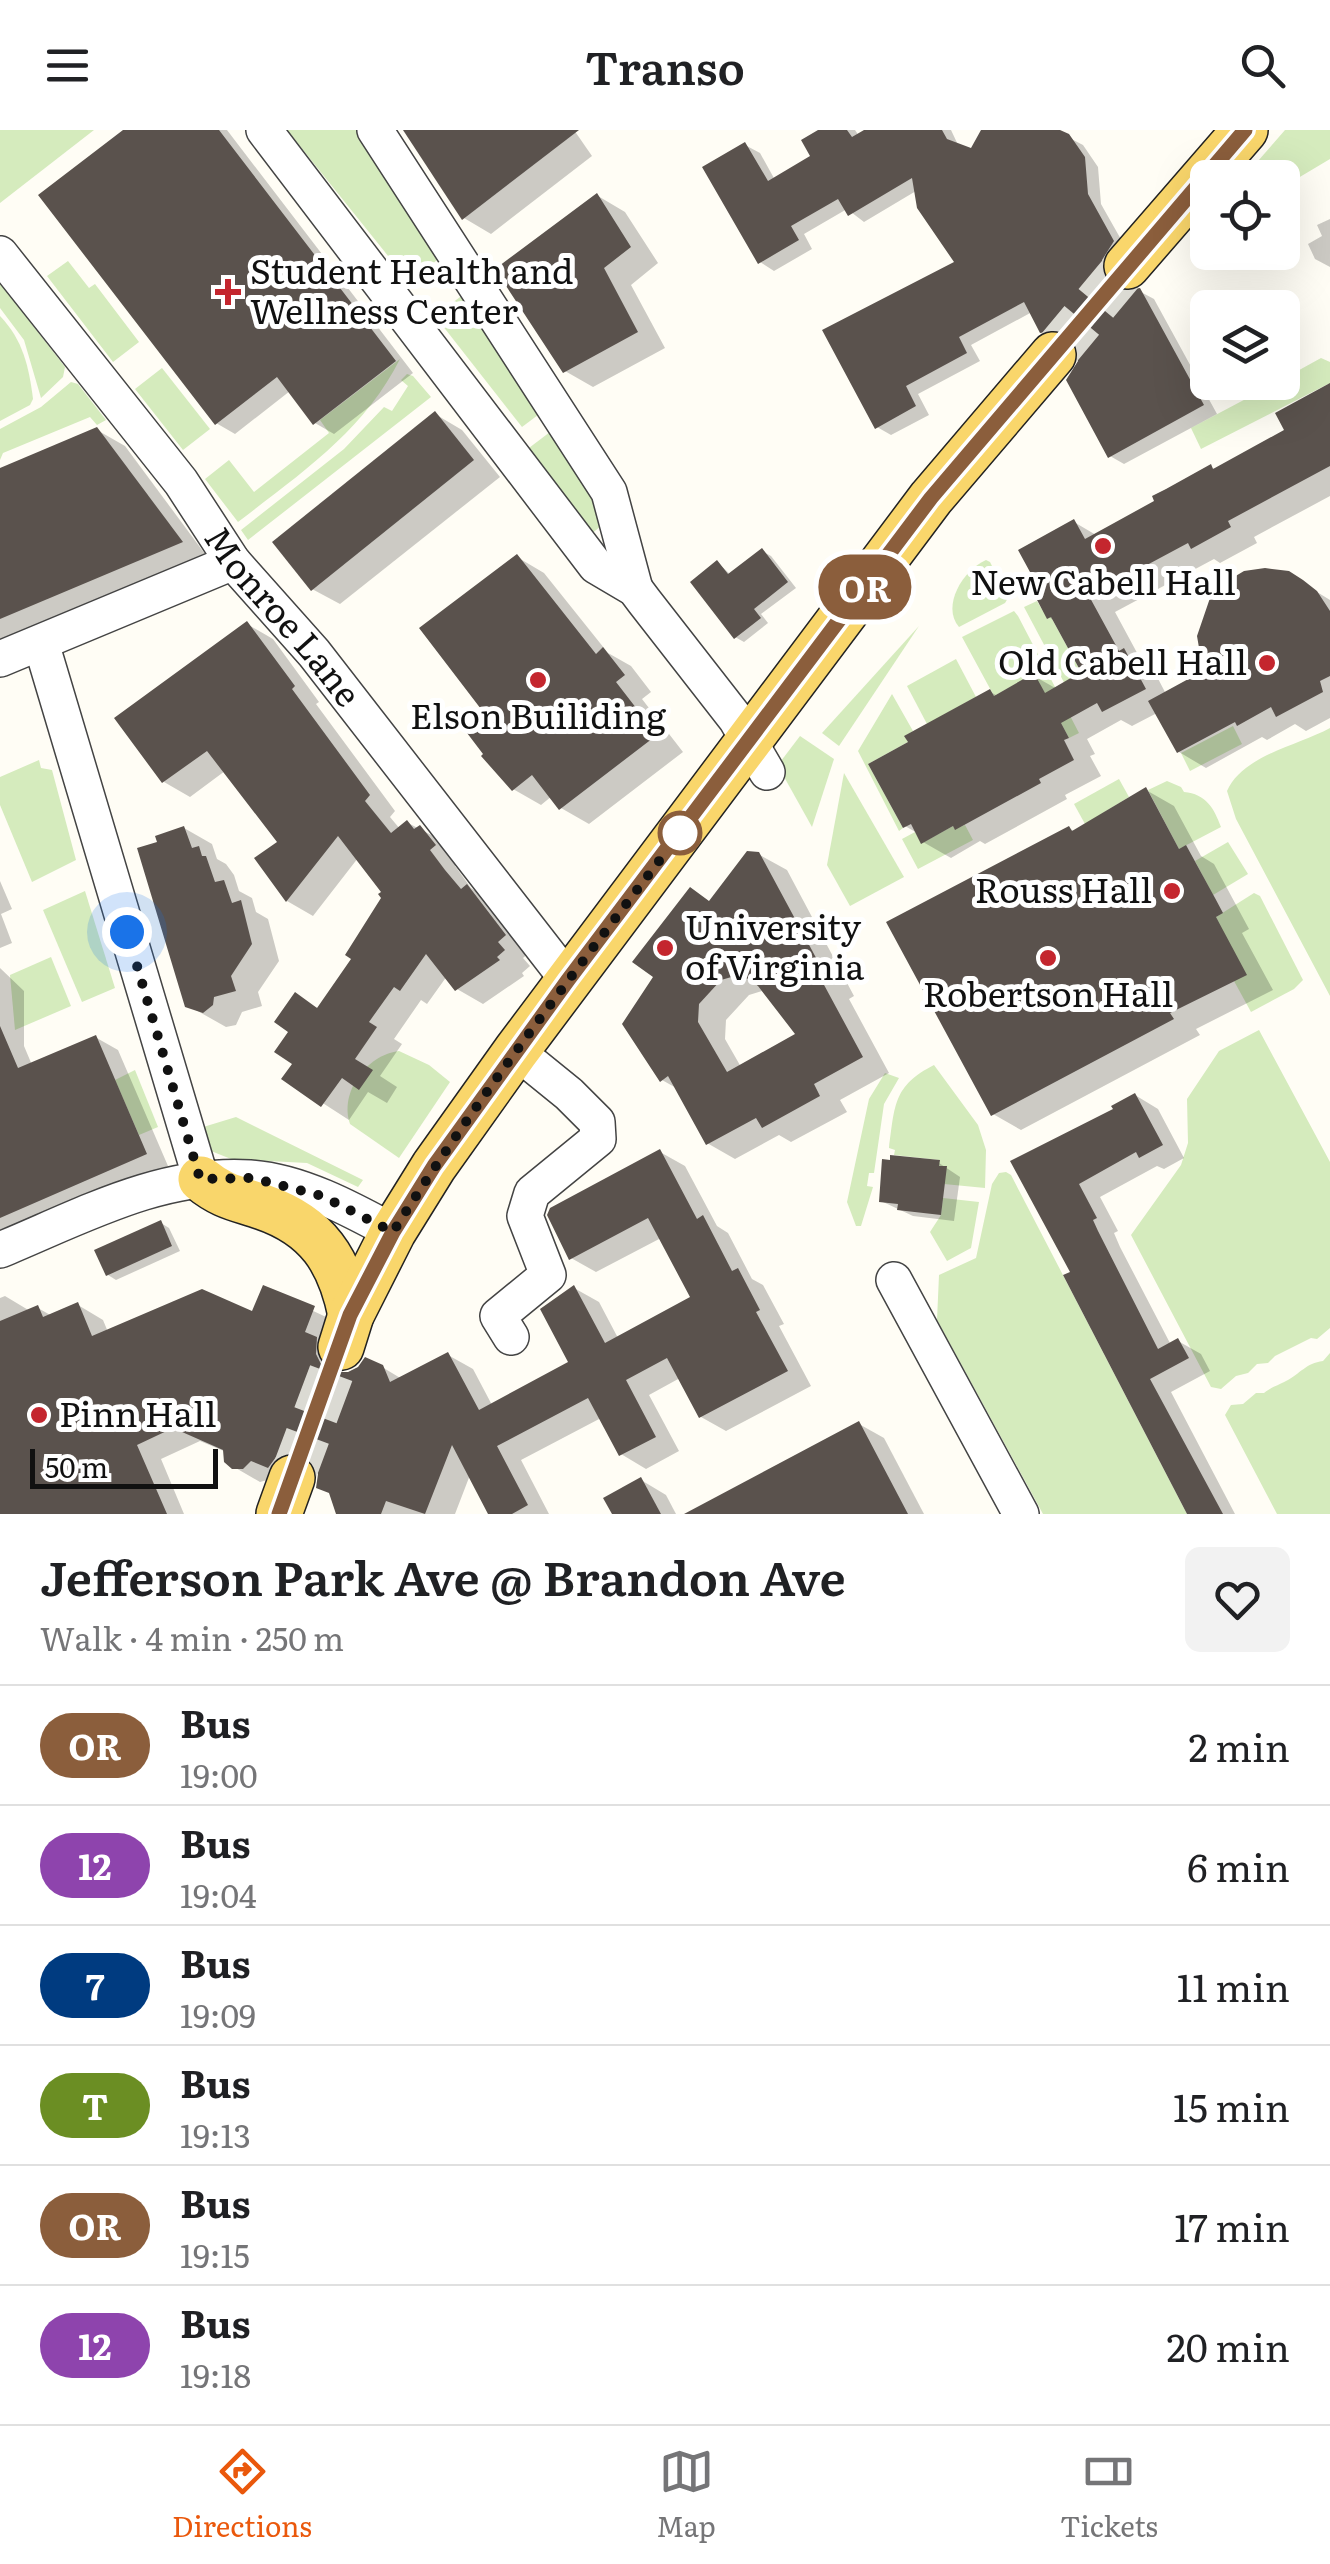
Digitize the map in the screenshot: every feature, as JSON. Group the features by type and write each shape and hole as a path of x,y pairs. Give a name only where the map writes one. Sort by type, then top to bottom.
{"main road":[{"path":"1127,266 1245,130"},
{"path":"200,1179 220,1195 285,1215 307,1230 332,1257 344,1283 346,1331 393,1232 434,1166 568,980 759,757 931,498 1053,355"}],"street":[{"path":"264,130 596,566 635,588"},
{"path":"375,130 609,492 635,588 759,757"},
{"name":"Monroe Lane","path":"0,254 180,482 233,562 314,653 568,980"},
{"path":"0,660 233,562"},
{"path":"42,643 200,1179"},
{"path":"511,1338 498,1316 548,1275 524,1216 532,1193 598,1139 596,1122 569,1094 516,1052"},
{"path":"0,1250 160,1185 200,1179 252,1178 322,1196 393,1232"},
{"path":"894,1280 1021,1514"}],"green space":[{"path":"0,130 94,130 0,203"},
{"path":"287,130 359,130 441,257 409,282"},
{"path":"1285,130 1330,130 1330,159 1300,177 1300,160 1259,160"},
{"path":"68,261 89,288 95,284 139,342 113,362 47,276"},
{"path":"0,283 65,367 63,377 41,398 24,340 0,308"},
{"path":"464,294 542,412 522,427 435,316"},
{"path":"0,316 24,354 33,399 30,405 0,421"},
{"path":"1321,358 1330,362 1330,387 1328,384 1300,398 1300,370"},
{"path":"400,359 349,430 238,522 205,479 229,460 254,492 329,433 320,420"},
{"path":"162,368 210,429 183,450 135,389"},
{"path":"407,374 431,397 248,540 241,530 344,449 384,407 392,411 408,386 401,380"},
{"path":"71,382 78,384 106,420 97,425 90,417 3,453 0,460 0,429 41,407"},
{"path":"1244,400 1297,400 1201,449 1191,428"},
{"path":"550,432 598,502 601,526 590,535 525,451"},
{"path":"986,560 1008,598 959,627 952,609 957,589"},
{"path":"1037,601 1047,618 1051,617 1081,672 1067,688 1024,607"},
{"path":"1014,611 1079,733 1069,738 1034,674 994,696 962,637"},
{"path":"919,626 839,746 822,733"},
{"path":"956,659 976,697 927,724 907,686"},
{"path":"892,694 913,731 905,736 908,742 868,764 903,828 899,831 858,751"},
{"path":"1233,726 1242,744 1190,771 1181,753"},
{"path":"1330,728 1330,996 1236,819 1227,791 1245,768 1258,760"},
{"path":"800,736 834,759 812,827 783,775 781,761"},
{"path":"39,760 41,768 52,770 76,860 32,882 0,805 0,777"},
{"path":"844,773 904,877 850,906 827,865"},
{"path":"1119,779 1129,797 1085,824 1074,804"},
{"path":"1167,781 1204,799 1221,827 1179,849 1148,790"},
{"path":"965,825 973,840 918,869 902,839 915,832 922,843 953,826 955,829"},
{"path":"1228,842 1248,874 1213,895 1195,861"},
{"path":"85,891 115,988 82,1002 43,910"},
{"path":"1254,893 1260,896 1303,980 1251,1012 1234,981 1216,917"},
{"path":"51,957 71,1006 15,1030 10,975"},
{"path":"1259,1030 1330,1162 1330,1328 1317,1339 1311,1338 1268,1363 1257,1364 1221,1389 1211,1387 1131,1235 1181,1165 1188,1143 1187,1099 1219,1051"},
{"path":"399,1051 429,1065 450,1082 399,1158 350,1124 348,1100 366,1068"},
{"path":"934,1065 978,1125 986,1150 985,1188 944,1184 946,1166 939,1166 939,1160 894,1155 895,1150 889,1148 898,1098 911,1081"},
{"path":"135,1070 158,1127 139,1135 115,1080"},
{"path":"885,1073 899,1078 884,1104 874,1173 869,1173 867,1186 873,1187 861,1226 856,1226 847,1202 869,1099"},
{"path":"236,1117 363,1180 358,1187 307,1163 231,1159 211,1151 200,1128"},
{"path":"999,1173 1011,1175 1187,1514 1043,1514 937,1320 939,1275 976,1258 992,1184"},
{"path":"943,1198 979,1202 971,1248 947,1261 930,1232 941,1215"},
{"path":"1330,1353 1330,1514 1277,1514 1225,1415 1231,1405 1243,1404 1256,1393 1264,1393 1323,1361"}],"building":[{"name":"Student Health and Wellness Center","path":"123,130 219,130 396,361 313,425 277,377 215,425 38,195"},
{"path":"403,130 579,130 462,220"},
{"path":"818,130 847,130 852,137 864,130 942,130 947,139 971,148 981,130 1060,130 1069,134 1085,157 1088,194 1114,241 1102,260 1103,275 1109,285 1121,291 1140,288 1190,379 1190,400 1201,400 1204,405 1108,458 1066,380 1078,361 1077,345 1071,336 1059,330 1040,333 1024,302 959,337 967,353 906,386 916,406 875,429 822,330 954,262 917,208 912,178 848,216 838,199 791,226 799,240 758,264 702,167 745,142 768,181 810,156 801,140"},
{"path":"597,193 631,247 604,268 638,332 563,373 495,269"},
{"path":"1330,383 1330,466 1228,521 1231,527 1191,549 1188,543 1089,596 1119,651 1124,648 1146,689 1102,712 1097,703 1061,723 1074,760 1039,779 1041,783 921,844 911,824 903,828 868,764 908,742 904,736 990,689 994,696 1034,673 1045,693 1081,672 1024,575 1030,572 1018,550 1074,519 1085,539 1154,501 1152,496 1211,464 1213,469 1284,430 1275,413"},
{"path":"435,411 474,460 311,591 272,542"},
{"path":"97,427 183,542 0,619 0,468"},
{"path":"762,548 788,582 754,609 761,618 734,639 690,582 717,560 728,574"},
{"name":"Elson Builiding","path":"517,554 596,654 603,647 625,675 616,682 657,735 559,810 532,775 512,791 481,756 464,729 484,713 419,628"},
{"name":"Old Cabell Hall","path":"1244,571 1289,571 1303,580 1317,591 1330,611 1330,676 1320,681 1323,692 1276,717 1271,707 1237,726 1235,722 1177,753 1148,701 1203,671 1197,636 1210,598 1224,583"},
{"path":"247,621 370,795 365,801 391,833 407,820 414,829 420,825 436,845 430,850 445,870 461,889 467,884 506,935 498,942 505,950 497,957 500,960 455,991 426,954 400,991 394,987 369,1022 377,1027 355,1059 373,1070 359,1090 342,1078 321,1107 281,1079 292,1064 274,1052 288,1032 274,1022 295,992 317,1008 351,959 345,955 381,892 338,836 286,902 254,858 277,842 207,751 162,783 114,718"},
{"name":"Robertson Hall","path":"1146,787 1179,849 1186,845 1215,898 1223,913 1216,917 1247,975 1170,1013 1174,1019 991,1116 886,922 1069,826 1072,831"},
{"path":"184,826 192,848 199,846 202,856 206,856 215,882 224,880 232,903 241,900 252,944 231,976 236,991 214,997 213,1005 203,1013 185,1007 137,848 157,842 155,836"},
{"path":"747,851 759,852 828,980 823,983 863,1057 814,1084 820,1096 762,1128 756,1118 706,1145 668,1076 660,1082 622,1024 653,977 632,962 690,887 709,901","holes":["735,976 749,979 795,1034 727,1072 698,1022 699,1004 721,980"]},
{"path":"0,1026 18,1068 96,1035 147,1154 0,1218"},
{"path":"1135,1093 1163,1145 1139,1158 1136,1152 1079,1184 1097,1218 1093,1220 1098,1231 1158,1349 1178,1338 1189,1358 1150,1379 1223,1514 1187,1514 1063,1275 1070,1272 1010,1161 1113,1109 1111,1106"},
{"path":"660,1149 697,1219 703,1215 732,1271 738,1268 760,1310 756,1312 788,1371 699,1418 667,1358 626,1380 656,1437 619,1456 588,1398 497,1446 528,1505 512,1514 488,1514 452,1445 425,1514 386,1501 381,1514 336,1514 329,1493 316,1488 318,1474 313,1462 302,1454 286,1452 268,1468 251,1461 243,1469 232,1469 224,1462 223,1450 173,1428 137,1445 167,1514 0,1514 0,1321 38,1305 43,1317 78,1302 92,1336 202,1289 252,1311 263,1285 315,1306 305,1332 317,1337 316,1354 332,1372 348,1372 365,1357 383,1365 390,1382 448,1352 479,1410 568,1362 540,1309 574,1285 605,1343 690,1297 648,1218 569,1260 547,1215 550,1208"},
{"path":"890,1155 940,1160 939,1166 947,1166 941,1215 897,1210 898,1204 879,1202 882,1159 890,1160"},
{"path":"161,1220 172,1246 106,1276 94,1250"},
{"path":"859,1421 908,1514 684,1514 748,1480"},
{"path":"641,1477 661,1514 612,1514 603,1498"}],"tunnel":[{"path":"1053,355 1127,266"},
{"path":"292,1478 341,1347"}],"bus line":[{"name":"OR","path":"279,1514 350,1315 393,1232 434,1166 568,980 931,498 1245,130"}],"place":[{"name":"Student Health and Wellness Center","path":"228,292"},
{"name":"New Cabell Hall","path":"1103,546"},
{"name":"Old Cabell Hall","path":"1267,663"},
{"name":"Elson Builiding","path":"538,680"},
{"name":"Rouss Hall","path":"1172,891"},
{"name":"University of Virginia","path":"665,948"},
{"name":"Robertson Hall","path":"1048,958"},
{"name":"Pinn Hall","path":"39,1415"}],"route":[{"path":"127,932 200,1179 252,1178 322,1196 393,1232 434,1166 680,833"}]}
